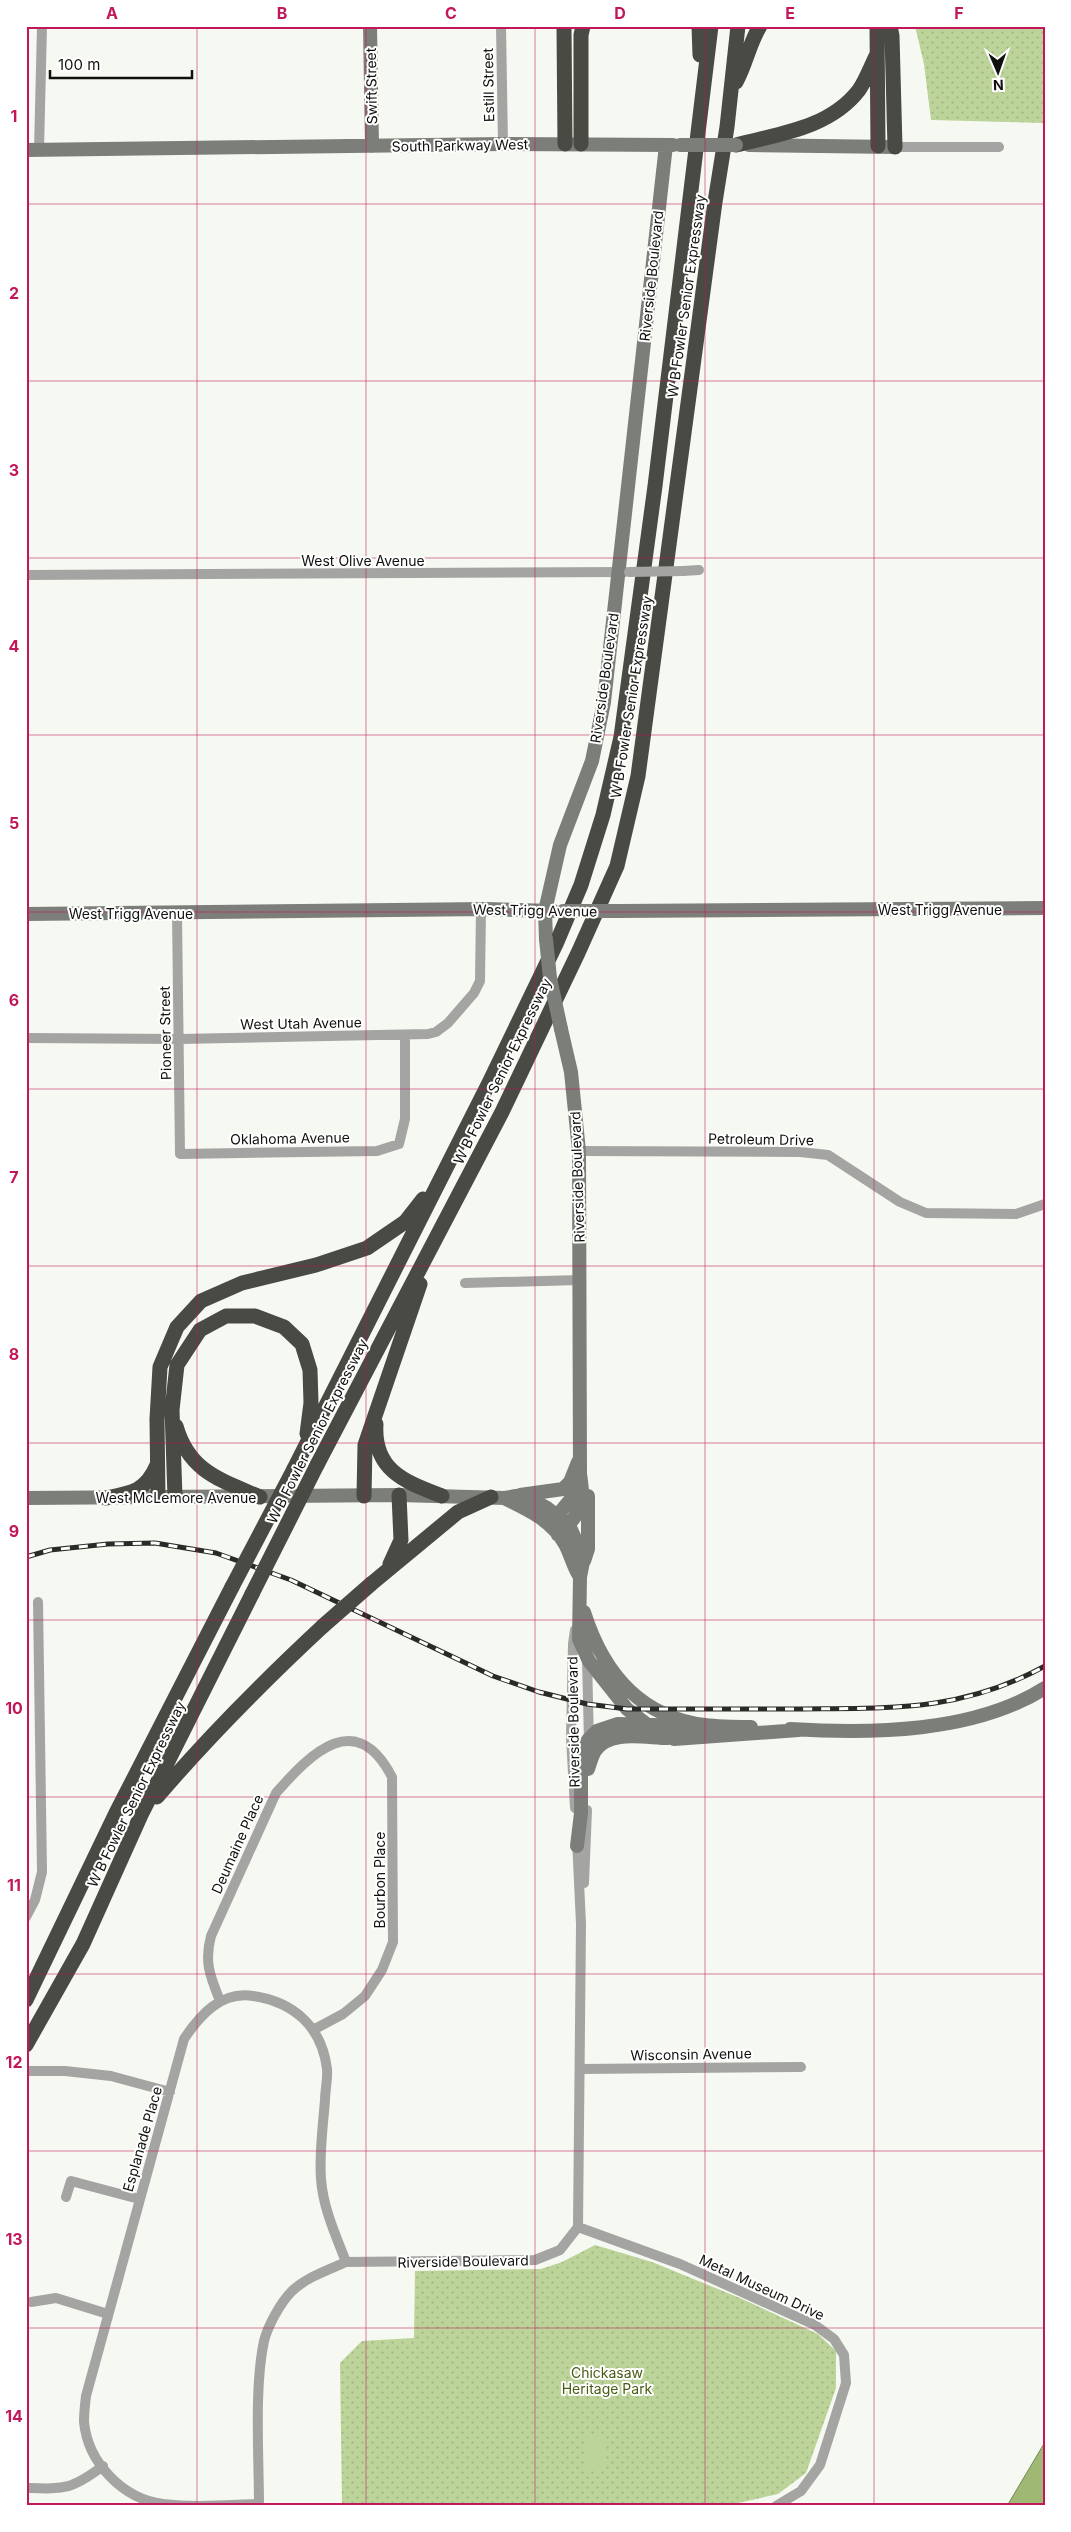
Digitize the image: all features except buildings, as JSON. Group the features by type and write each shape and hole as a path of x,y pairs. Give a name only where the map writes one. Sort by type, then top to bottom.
{"highway":[{"path":"564,26 573,144"},
{"path":"573,144 583,26"},
{"path":"698,26 700,66 704,93"},
{"name":"W B Fowler Senior Expressway","path":"26,2000 116,1813 442,1177 556,944 582,885 603,815 622,727 655,486 711,26"},
{"name":"W B Fowler Senior Expressway","path":"26,2045 83,1944 141,1815 317,1465 514,1085 578,953 617,866 639,767 732,90 738,26"},
{"path":"732,90 744,69 754,37 760,26"},
{"path":"877,26 878,146"},
{"path":"890,26 892,36 895,147"},
{"path":"736,146 803,128 833,114 859,90 876,56"},
{"path":"158,1498 157,1419 160,1366 177,1327 201,1301 242,1283 316,1265 367,1248 405,1222 442,1177"},
{"path":"364,1496 365,1445 436,1236"},
{"path":"174,1497 172,1410 177,1364 200,1330 226,1316 255,1316 284,1327 302,1344 310,1370 311,1403 305,1447"},
{"path":"172,1410 178,1435 191,1459 209,1475 260,1497"},
{"path":"376,1411 375,1437 381,1458 403,1481 442,1496"},
{"path":"106,1498 134,1492 147,1484 157,1464"},
{"path":"386,1570 401,1540 399,1496"},
{"path":"141,1815 193,1754 255,1690 386,1570 458,1512 504,1497"}],"street":[{"path":"33,150 42,26"},
{"name":"Swift Street","path":"370,26 372,146"},
{"name":"Estill Street","path":"501,26 502,144"},
{"name":"South Parkway West","path":"33,150 502,144 895,147"},
{"name":"Riverside Boulevard","path":"559,1525 582,1506 584,1497 580,1474 579,1151 571,1072 550,978 546,940 546,911 560,845 592,761 604,702 624,572 673,145"},
{"path":"895,147 999,147"},
{"name":"West Olive Avenue","path":"26,574 624,572 699,570"},
{"name":"West Trigg Avenue","path":"26,914 1045,908"},
{"name":"West Utah Avenue","path":"26,1038 179,1039 405,1036 436,1032 448,1023 474,993 480,981 482,969 481,910"},
{"name":"Pioneer Street","path":"177,913 180,1154"},
{"name":"Oklahoma Avenue","path":"180,1154 377,1151 399,1144 405,1119 405,1036"},
{"name":"Petroleum Drive","path":"579,1151 810,1153 828,1155 900,1202 926,1213 1016,1214 1045,1204"},
{"path":"465,1283 580,1280"},
{"path":"504,1497 563,1489 570,1482 581,1456"},
{"name":"Riverside Boulevard","path":"581,1456 586,1471 588,1549 580,1576 580,1602 572,1644 571,1738 581,1924"},
{"name":"West McLemore Avenue","path":"26,1498 504,1497 530,1499 559,1525"},
{"path":"559,1525 583,1562"},
{"path":"559,1525 580,1576"},
{"path":"26,1917 35,1900 42,1872 38,1602"},
{"path":"580,1602 587,1623 612,1674 632,1695 655,1709 704,1725"},
{"path":"580,1602 579,1639 587,1655 611,1691 626,1709 658,1733 674,1738"},
{"name":"Riverside Boulevard","path":"259,2505 260,2382 264,2340 276,2314 292,2291 317,2274 346,2262 535,2260 560,2250 578,2227 581,1924 588,1769 587,1623"},
{"path":"588,1769 595,1751 602,1744 614,1738 674,1738 799,1730 912,1729 955,1722 999,1710 1045,1688"},
{"path":"577,1846 581,1813 581,1773 585,1745 597,1731 618,1724 704,1725 799,1730"},
{"name":"Deumaine Place","path":"220,2001 210,1976 206,1954 211,1936 276,1793 293,1773 324,1748 339,1742 356,1741"},
{"name":"Bourbon Place","path":"313,2030 343,2014 365,1996 382,1970 393,1942 392,1777 383,1760 371,1747 356,1741"},
{"name":"Esplanade Place","path":"259,2505 162,2504 139,2497 114,2482 102,2466 92,2450 84,2422 86,2396 184,2039 198,2018 220,2001 244,1994 272,1999 296,2010 313,2030 322,2047 327,2070 321,2147 321,2180 329,2216 346,2262"},
{"name":"Wisconsin Avenue","path":"581,2070 801,2067"},
{"path":"27,2071 65,2071 111,2076 170,2092"},
{"path":"66,2197 71,2181 139,2199"},
{"name":"Metal Museum Drive","path":"578,2227 680,2264 814,2325 834,2339 844,2355 846,2383 820,2465 801,2490 776,2506"},
{"path":"31,2302 56,2298 108,2314"},
{"path":"26,2488 62,2488 81,2483 102,2466"}],"green space":[{"path":"915,26 1045,26 1045,123 931,120 924,64"},
{"name":"Chickasaw Heritage Park","path":"595,2245 652,2262 740,2298 818,2334 836,2351 836,2388 806,2473 778,2494 725,2506 342,2506 340,2363 362,2341 414,2338 415,2271 541,2269 562,2262"},
{"path":"586,2437 604,2437 604,2470 586,2470"}],"shaded area":[{"path":"1045,2442 1045,2506 1007,2506"}],"railway":[{"path":"26,1557 50,1550 108,1544 155,1543 216,1553 291,1580 493,1676 539,1692 587,1704 627,1709 864,1708 924,1704 954,1700 984,1692 1014,1681 1045,1666"}]}
